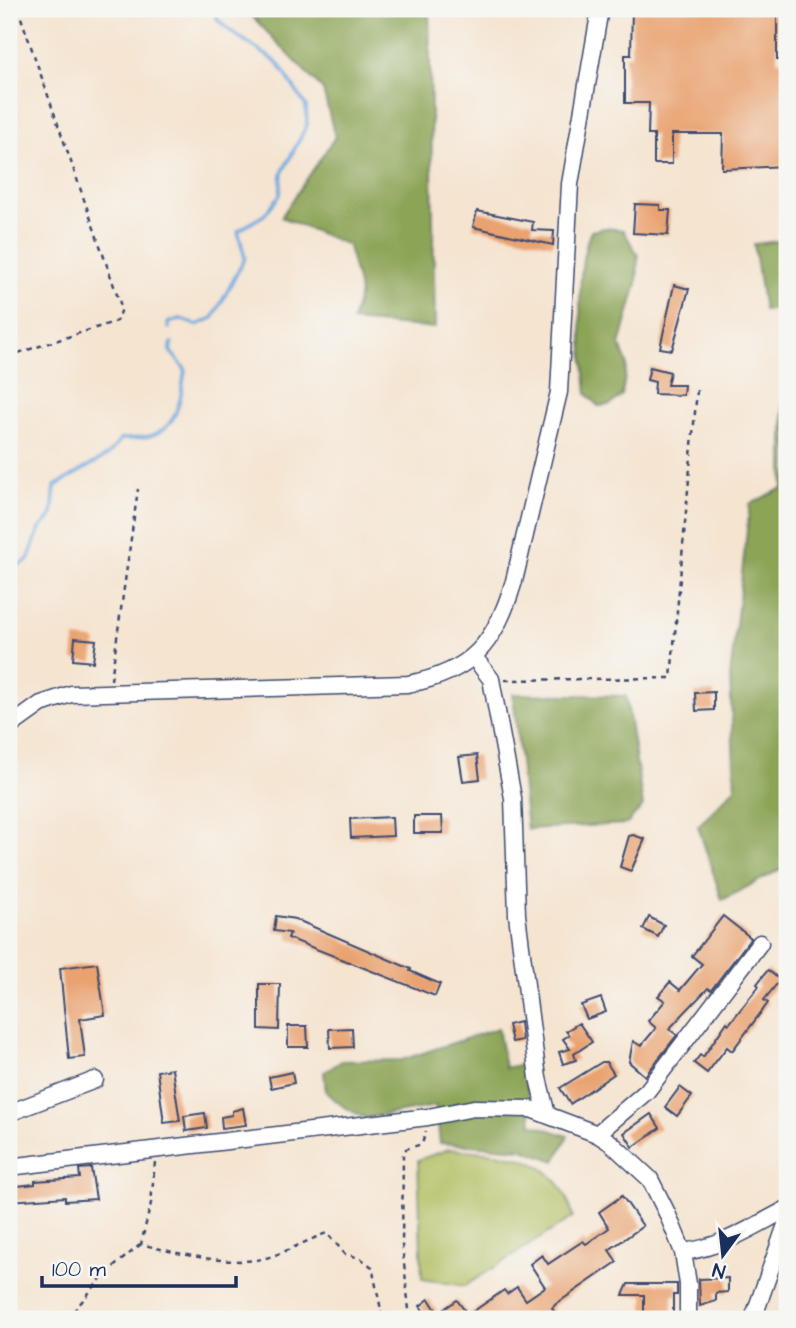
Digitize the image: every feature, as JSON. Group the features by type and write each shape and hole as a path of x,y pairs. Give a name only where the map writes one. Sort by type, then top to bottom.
{"street":[{"path":"9,727 41,704 71,694 408,684 443,676 474,657 489,640 506,607 553,427 563,360 564,266 570,184 600,9"},
{"path":"474,657 491,679 513,798 517,915 538,1078 547,1115"},
{"path":"597,1134 647,1091 760,943"},
{"path":"9,1113 95,1080"},
{"path":"9,1167 498,1107 531,1109 597,1134 650,1179 683,1252 688,1284 688,1319"},
{"path":"683,1252 709,1248 729,1241 787,1209"},
{"path":"753,1319 787,1222"}],"path":[{"path":"9,356 117,321 122,309 18,9"},
{"path":"491,679 671,678 697,390"},
{"path":"109,692 138,489"},
{"path":"410,1319 402,1245 403,1154 425,1141 428,1117"},
{"path":"67,1319 105,1274 141,1244 154,1183 156,1148"},
{"path":"141,1244 195,1256 255,1259 266,1258 327,1233 345,1254 372,1267 383,1319"}],"green space":[{"path":"245,9 429,9 435,328 352,321 360,293 348,245 281,217 335,137 323,90"},
{"path":"605,228 623,230 638,255 637,283 620,345 627,363 622,395 610,405 598,406 587,394 580,289 585,248 591,231"},
{"path":"787,240 787,308 764,311 754,244"},
{"path":"783,390 787,390 787,866 722,900 698,826 735,788 730,677 750,504 783,488"},
{"path":"513,694 626,696 643,806 627,824 527,829"},
{"path":"498,1028 505,1068 524,1064 532,1124 568,1136 555,1161 523,1149 440,1143 436,1106 365,1118 344,1107 326,1092 324,1072 342,1061 402,1060"},
{"path":"449,1149 508,1155 542,1168 555,1179 566,1195 573,1217 465,1286 422,1279 418,1160"}],"building":[{"path":"632,9 777,9 777,60 787,60 787,166 722,169 723,134 672,134 672,164 654,164 654,135 648,135 649,103 625,103 625,55 631,55"},
{"path":"635,204 660,205 660,210 670,210 668,235 633,233"},
{"path":"477,211 533,222 532,230 554,231 553,245 473,227"},
{"path":"674,285 689,289 672,350 660,348"},
{"path":"650,367 670,372 667,385 684,385 683,395 654,394 655,382 647,380"},
{"path":"75,638 96,640 93,662 73,660"},
{"path":"714,692 714,710 696,711 695,693"},
{"path":"477,755 480,779 463,781 459,757"},
{"path":"414,816 442,816 443,833 414,833"},
{"path":"392,817 393,836 351,838 350,819"},
{"path":"629,836 645,839 631,871 620,867"},
{"path":"276,916 295,919 411,969 410,971 440,984 435,996 288,938 290,933 274,931"},
{"path":"723,916 751,938 711,990 708,988 669,1029 677,1035 645,1076 629,1062 633,1041 641,1046 656,1028 648,1021 665,1001 658,996 670,982 680,990 702,964 692,956"},
{"path":"649,917 664,925 658,937 643,929"},
{"path":"97,963 105,1015 80,1019 85,1057 69,1059 60,968"},
{"path":"768,970 780,980 764,1000 768,1003 732,1051 727,1047 707,1073 694,1063 700,1055 703,1057 727,1022 729,1024 759,986 757,984"},
{"path":"259,984 280,984 279,1030 259,1029"},
{"path":"601,998 606,1012 587,1019 581,1005"},
{"path":"520,1022 522,1040 512,1042 508,1025"},
{"path":"579,1023 592,1042 574,1054 576,1060 563,1064 559,1052 570,1049 563,1039 569,1035 566,1031"},
{"path":"288,1026 307,1026 308,1047 288,1047"},
{"path":"352,1028 353,1047 330,1048 329,1029"},
{"path":"606,1062 614,1074 570,1104 560,1088"},
{"path":"172,1069 180,1121 164,1123 157,1071"},
{"path":"292,1072 294,1083 271,1088 269,1077"},
{"path":"680,1087 692,1096 677,1116 665,1107"},
{"path":"243,1108 246,1125 222,1128 221,1117 232,1115 232,1111"},
{"path":"205,1113 207,1128 186,1131 184,1116"},
{"path":"651,1114 660,1128 633,1147 624,1133"},
{"path":"91,1168 96,1199 65,1201 65,1197 9,1201 9,1187 35,1184 35,1181 80,1178 79,1169"},
{"path":"622,1196 643,1226 609,1250 617,1262 556,1304 552,1308 554,1311 545,1317 536,1314 528,1319 429,1319 420,1306 429,1299 438,1313 457,1300 468,1315 504,1290 507,1294 517,1287 526,1300 545,1287 530,1264 542,1255 548,1264 609,1228 599,1212"},
{"path":"728,1278 728,1292 716,1293 716,1301 700,1306 699,1279"},
{"path":"628,1284 677,1284 677,1295 673,1295 673,1319 644,1319 644,1295 623,1295"}],"waterway":[{"path":"169,328 168,323 180,319 197,325 213,318 245,258 238,231 264,215 280,195 282,173 307,125 306,106 278,63 229,30 218,20 213,9"},
{"path":"9,570 28,560 39,530 52,515 55,486 108,455 121,439 153,435 171,421 180,399 185,369 170,351 172,343"}]}
